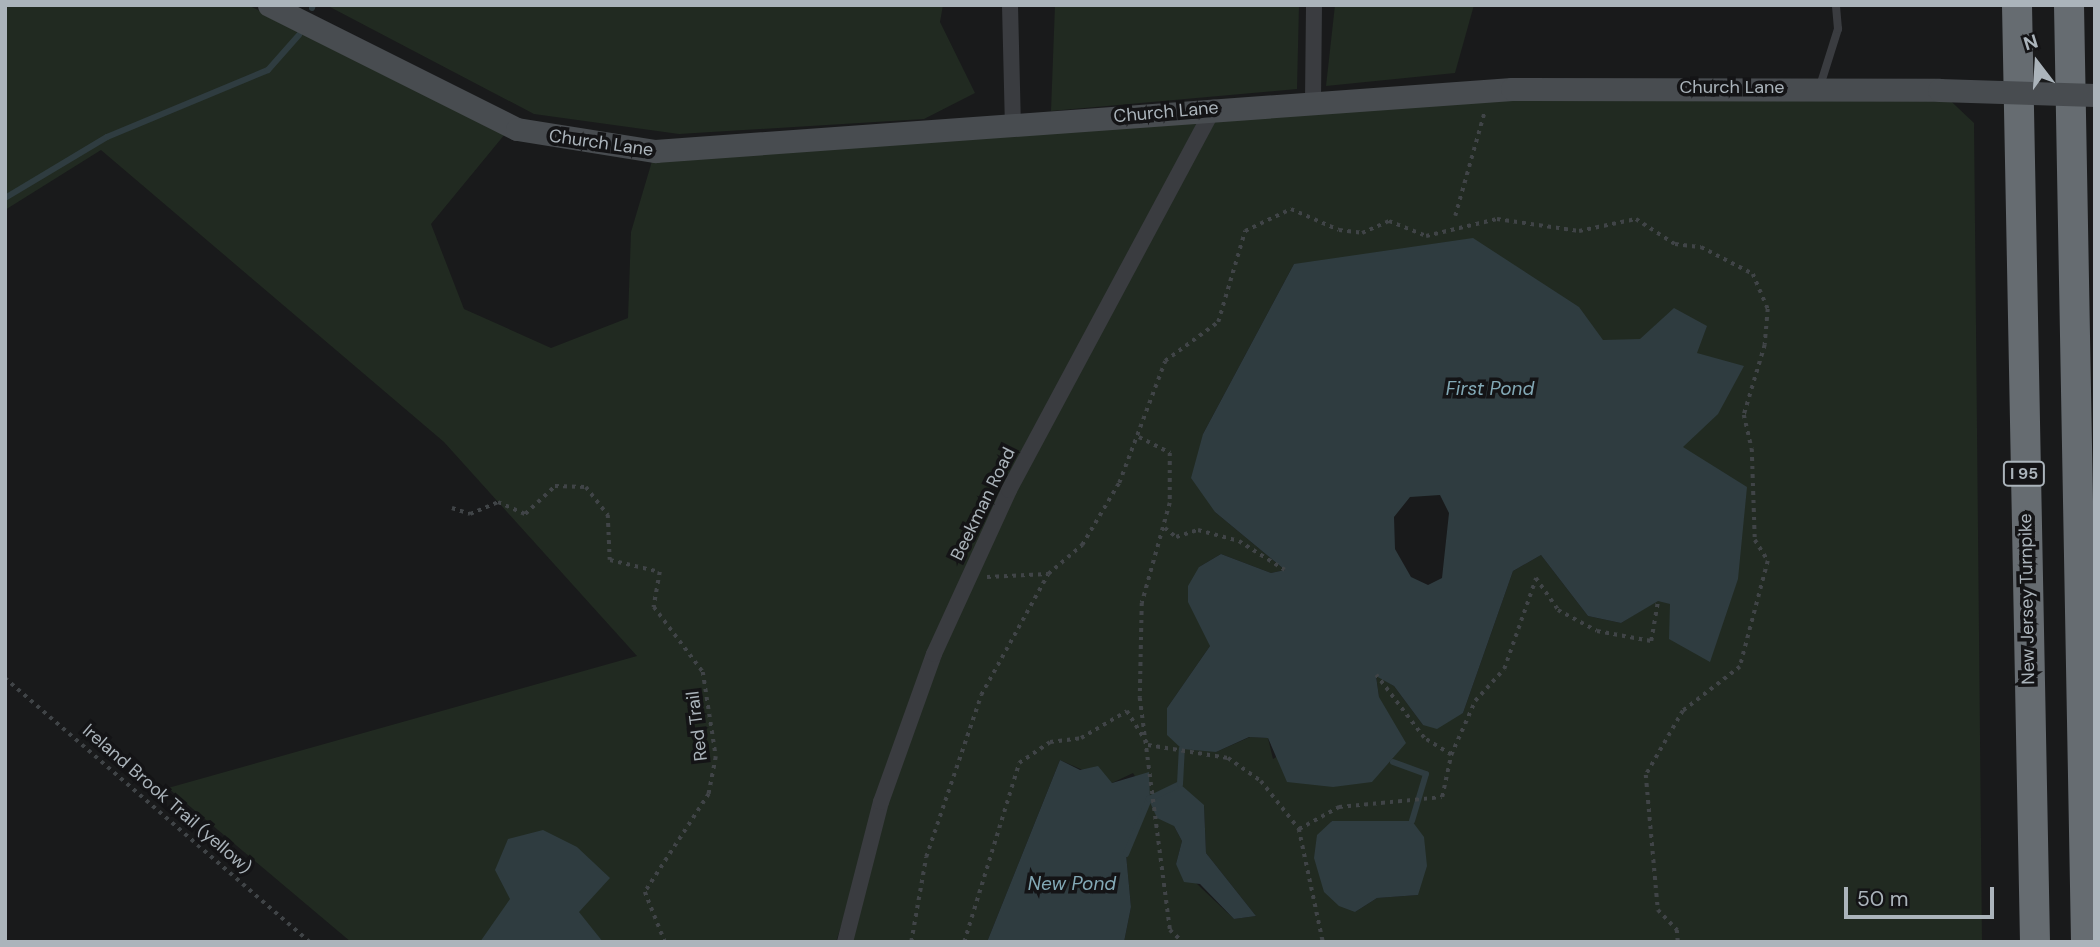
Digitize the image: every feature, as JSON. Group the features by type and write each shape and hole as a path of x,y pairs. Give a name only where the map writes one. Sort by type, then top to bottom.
{"highway":[{"name":"New Jersey Turnpike","path":"2017,5 2035,942"},
{"path":"2069,5 2086,942"}],"street":[{"name":"Church Lane","path":"269,5 479,114 571,142 655,151 721,150 1214,108 1490,90 1819,89 2095,95"},
{"path":"1010,5 1013,125"},
{"path":"1313,101 1314,5"},
{"name":"Beekman Road","path":"845,942 881,802 934,653 1009,490 1214,108"}],"lane":[{"path":"1819,89 1838,29 1836,5"}],"path":[{"path":"1455,216 1490,90"},
{"path":"911,942 926,856 981,695 1048,574 1082,545 1139,437 1165,361 1218,322 1245,231 1292,209 1339,230 1362,233 1390,221 1426,236 1497,219 1579,231 1636,219 1675,244 1701,247 1754,274 1768,309 1765,345 1744,415 1752,450 1755,540 1768,561 1740,667 1683,711 1646,775 1658,910 1678,942"},
{"path":"1139,437 1170,453 1165,528 1142,603 1140,698 1170,930 1183,942"},
{"name":"Red Trail","path":"452,508 470,514 498,502 525,514 555,486 586,487 608,514 610,559 660,572 654,607 703,672 716,757 709,794 645,892 665,942"},
{"path":"1165,528 1176,537 1198,530 1239,541 1285,570"},
{"path":"987,577 1048,574"},
{"path":"1299,829 1339,807 1442,797 1451,755 1475,701 1504,668 1536,578 1558,610 1597,631 1651,641 1658,600"},
{"path":"1376,675 1424,738 1451,755"},
{"name":"Ireland Brook Trail (yellow)","path":"5,678 310,942"},
{"path":"964,942 1019,763 1050,742 1081,738 1127,711 1148,745 1228,758 1261,781 1299,829 1323,942"}],"shaded area":[{"path":"5,5 248,5 505,134 431,224 464,309 551,348 628,318 631,232 655,151 1389,96 1939,90 1974,123 1982,942 1124,942 1131,907 1126,854 1149,799 1133,773 1112,783 1060,760 987,942 845,942 875,820 836,942 351,942 168,788 637,656 444,442 101,150 5,210","holes":["1294,264 1738,579 1671,604 1658,600 1621,623 1588,616 1541,555 1513,571 1463,713 1423,725 1394,686 1376,675 1379,697 1273,759 1268,738 1250,737 1216,752 1167,708 1210,646 1199,567 1221,554 1271,573 1285,570 1215,512 1203,434","1204,805 1206,853 1256,916 1234,919 1176,864 1182,841 1174,826","1331,821 1363,822 1418,895 1377,898 1355,912"]},
{"path":"943,5 940,22 975,93 924,119 679,134 534,114 330,7"},
{"path":"1055,5 1299,5 1297,89 1051,111"},
{"path":"1335,5 1474,5 1455,73 1326,86"}],"water":[{"name":"First Pond","path":"1473,238 1579,307 1603,340 1640,339 1674,308 1707,326 1697,353 1744,366 1718,414 1683,447 1747,487 1738,579 1710,662 1669,639 1670,604 1658,601 1621,623 1588,616 1541,555 1513,571 1463,713 1437,729 1423,725 1394,686 1376,676 1379,697 1406,743 1372,782 1333,787 1287,782 1268,738 1249,737 1216,752 1182,749 1167,735 1167,708 1210,646 1188,602 1188,586 1199,567 1221,554 1271,573 1285,570 1215,512 1191,478 1203,434 1294,264","holes":["1440,495 1449,513 1442,578 1428,585 1411,577 1395,549 1394,517 1410,497"]},
{"name":"New Pond","path":"1060,760 1080,770 1098,766 1112,783 1149,772 1150,799 1180,784 1204,805 1206,853 1256,916 1234,919 1200,884 1184,882 1176,864 1182,841 1174,826 1157,818 1149,800 1126,854 1131,907 1124,942 987,942"},
{"path":"1332,821 1412,821 1424,837 1427,866 1418,895 1377,898 1355,912 1339,906 1324,892 1314,858 1317,835"},
{"path":"543,830 577,847 610,878 579,912 603,942 480,942 510,899 495,870 508,839"}],"waterway":[{"path":"5,198 107,137 268,70 299,35"},
{"path":"1126,854 1149,799 1180,784 1182,749"},
{"path":"1393,762 1426,774 1412,821"}]}
